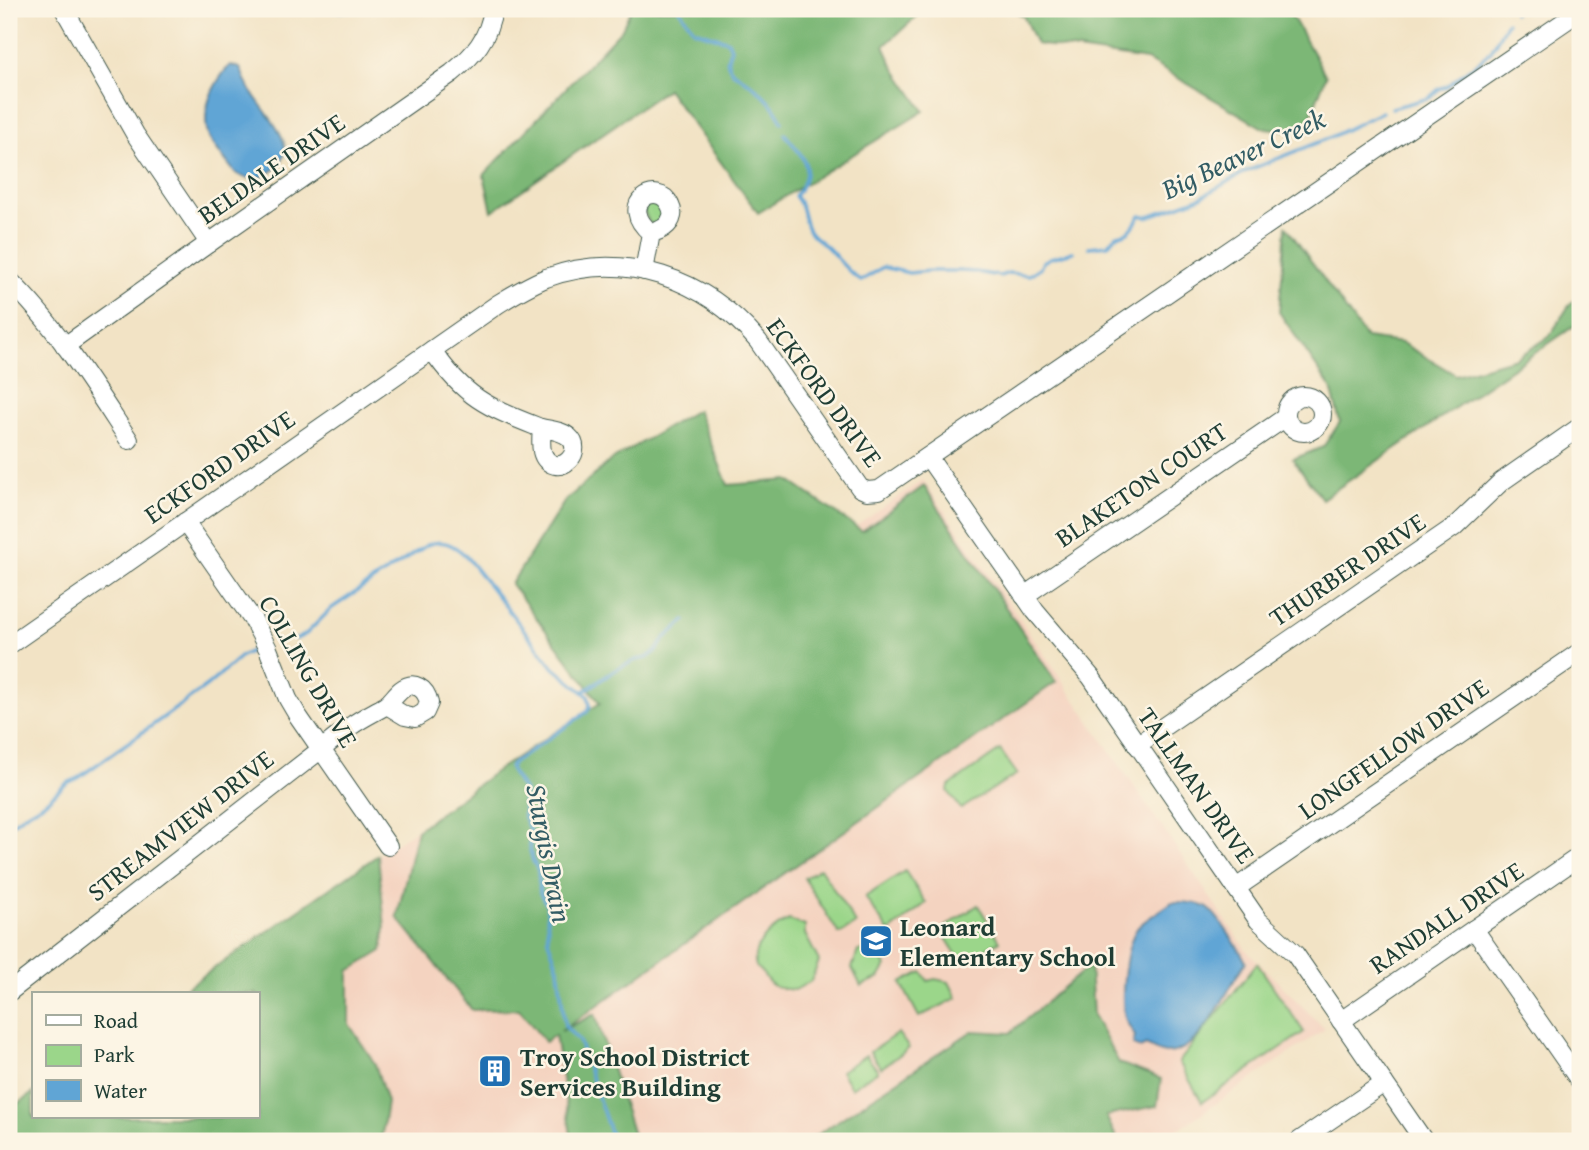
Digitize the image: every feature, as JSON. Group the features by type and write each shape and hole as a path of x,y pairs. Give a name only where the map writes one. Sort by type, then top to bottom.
{"street":[{"path":"64,9 135,134 209,243"},
{"name":"ECKFORD DRIVE","path":"9,645 516,292 548,277 596,267 628,268 674,279 701,292 726,309 744,324 764,349 860,488 867,491 879,490 1580,10"},
{"name":"BELDALE DRIVE","path":"65,346 452,74 483,41 492,14"},
{"path":"644,271 651,233"},
{"path":"9,280 65,346 129,440"},
{"path":"432,350 449,374 468,392 494,409 542,428"},
{"name":"BLAKETON COURT","path":"1024,596 1286,417"},
{"name":"THURBER DRIVE","path":"1137,745 1454,527 1502,482 1580,428"},
{"name":"TALLMAN DRIVE","path":"928,457 1024,596 1091,677 1263,927 1294,954 1424,1141"},
{"name":"COLLING DRIVE","path":"185,522 253,620 298,716 388,846"},
{"name":"LONGFELLOW DRIVE","path":"1236,888 1580,652"},
{"name":"STREAMVIEW DRIVE","path":"9,992 320,749 367,715 387,705"},
{"name":"RANDALL DRIVE","path":"1340,1021 1580,856"},
{"path":"1475,929 1574,1058 1580,1081"},
{"path":"1299,1141 1384,1083"}],"shaded area":[{"path":"923,480 1246,950 1325,1029 1161,1141 9,1141 9,1110 32,1094 32,1118 259,1118 259,992 180,992"}],"green space":[{"path":"631,9 925,9 884,46 893,66 924,111 758,213 667,89 492,211 484,175 622,29"},
{"path":"1012,9 1288,9 1326,76 1305,131 1263,128 1147,60 1036,44 1024,17"},
{"path":"657,201 666,211 659,223 650,224 643,209 645,205"},
{"path":"1286,226 1366,338 1402,343 1456,375 1516,358 1549,337 1570,304 1580,297 1580,322 1322,499 1293,459 1323,447 1340,422 1331,388 1279,312"},
{"path":"697,410 728,485 788,480 862,531 924,486 1056,682 561,1031 595,1014 635,1141 572,1141 555,1035 545,1042 519,1009 472,1010 397,917 417,830 496,771 600,703 511,584 565,501 610,461"},
{"path":"1000,750 1017,774 961,809 948,791 949,786"},
{"path":"378,855 385,928 382,951 349,971 349,1024 375,1064 387,1102 381,1141 9,1141 9,1110 32,1094 32,1118 259,1118 259,992 180,992"},
{"path":"820,868 856,924 839,934 804,878"},
{"path":"905,871 926,903 889,932 865,897"},
{"path":"978,905 1000,941 961,962 941,930"},
{"path":"789,920 805,926 805,934 819,961 811,981 795,990 771,984 756,967 755,959 756,951 764,938"},
{"path":"877,947 886,966 879,978 861,986 852,968 858,951"},
{"path":"1257,963 1304,1032 1202,1102 1179,1062"},
{"path":"1090,965 1093,1015 1119,1063 1161,1079 1157,1106 1106,1116 1118,1141 808,1141 972,1031 1010,1033"},
{"path":"922,972 928,981 935,979 949,982 957,998 919,1017 901,983"},
{"path":"898,1033 909,1048 881,1068 870,1052"},
{"path":"866,1055 878,1071 851,1088 841,1071"}],"water":[{"path":"230,65 240,68 249,88 284,142 284,156 280,163 261,177 237,174 208,135 207,106 218,80"},
{"path":"1172,902 1198,904 1210,910 1246,962 1202,1031 1179,1050 1166,1053 1146,1045 1140,1048 1133,1045 1135,1036 1126,1019 1124,1008 1124,983 1127,955 1135,932 1140,925"}],"waterway":[{"name":"Big Beaver Creek","path":"332,9 356,9"},
{"name":"Big Beaver Creek","path":"679,9 694,30 728,41 731,48 728,61 730,69 762,94 782,122"},
{"name":"Big Beaver Creek","path":"1514,13 1518,9"},
{"name":"Big Beaver Creek","path":"1392,108 1429,98 1447,86 1491,51 1507,22"},
{"name":"Big Beaver Creek","path":"1089,247 1108,245 1117,235 1132,229 1140,215 1147,217 1199,198 1247,171 1329,138 1382,112"},
{"name":"Big Beaver Creek","path":"785,134 805,163 805,178 795,196 809,231 861,281 883,267 909,273 960,271 1000,276 1008,273 1029,275 1050,258 1073,252"},
{"name":"Sturgis Drain","path":"296,639 306,634 332,608 427,545 443,542 465,555 554,668 588,696 590,706 587,712 510,767 524,791 524,817 530,831 530,850 538,870 540,893 547,905 548,940 558,968 565,1026 579,1041 613,1141"},
{"path":"583,692 617,669 647,658 685,621"},
{"name":"Sturgis Drain","path":"9,826 178,707 241,656 251,651"}],"place":[{"name":"Leonard Elementary School","path":"876,941"},
{"name":"Troy School District Services Building","path":"495,1071"}]}
